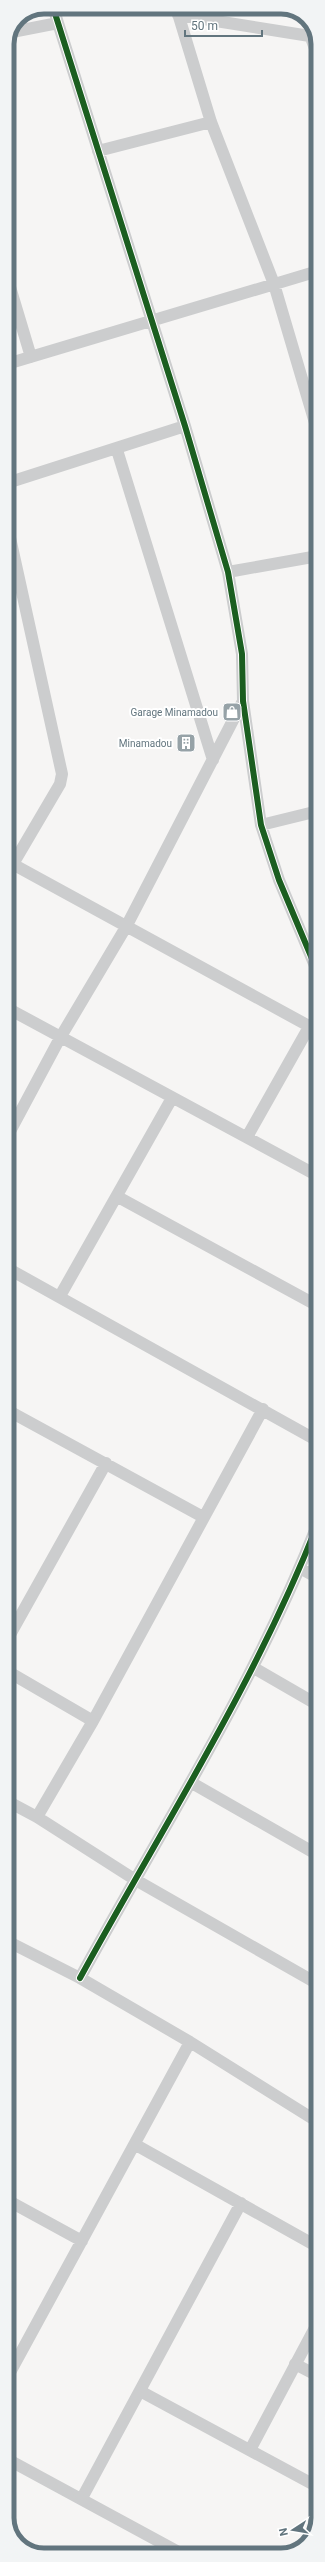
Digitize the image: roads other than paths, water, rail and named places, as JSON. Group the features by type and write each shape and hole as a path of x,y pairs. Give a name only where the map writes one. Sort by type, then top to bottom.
{"street":[{"path":"55,14 185,426 228,572 242,654 243,701 261,825 279,880 311,956"},
{"path":"178,14 211,122 274,284 311,399"},
{"path":"193,14 310,35"},
{"path":"17,31 58,23"},
{"path":"98,152 211,122"},
{"path":"14,362 311,273"},
{"path":"14,300 31,357"},
{"path":"14,481 117,450 185,426"},
{"path":"117,450 214,760"},
{"path":"14,556 62,774 60,784 14,856"},
{"path":"228,572 311,557"},
{"path":"14,1124 60,1038 126,927 214,760 243,701"},
{"path":"261,825 311,813"},
{"path":"14,864 311,1028"},
{"path":"14,1012 311,1172"},
{"path":"247,1137 311,1032"},
{"path":"60,1296 118,1197 172,1098"},
{"path":"118,1197 311,1302"},
{"path":"14,1272 311,1437"},
{"path":"37,1817 93,1721 263,1409"},
{"path":"14,1414 106,1462 203,1517"},
{"path":"14,1627 106,1462"},
{"path":"80,1978 134,1879 192,1783 254,1668 311,1540"},
{"path":"300,1568 311,1574"},
{"path":"254,1668 311,1701"},
{"path":"14,1675 93,1721"},
{"path":"192,1783 311,1850"},
{"path":"14,1805 37,1817 134,1879 311,1980"},
{"path":"14,1945 80,1978 190,2042 311,2115"},
{"path":"14,2365 136,2145 190,2042"},
{"path":"136,2145 311,2243"},
{"path":"82,2498 241,2203"},
{"path":"14,2204 82,2241"},
{"path":"250,2450 311,2335"},
{"path":"295,2364 311,2372"},
{"path":"140,2391 311,2483"},
{"path":"14,2463 82,2498 171,2548"}],"place":[{"name":"Garage Minamadou","path":"232,712"},
{"name":"Minamadou","path":"186,743"}]}
